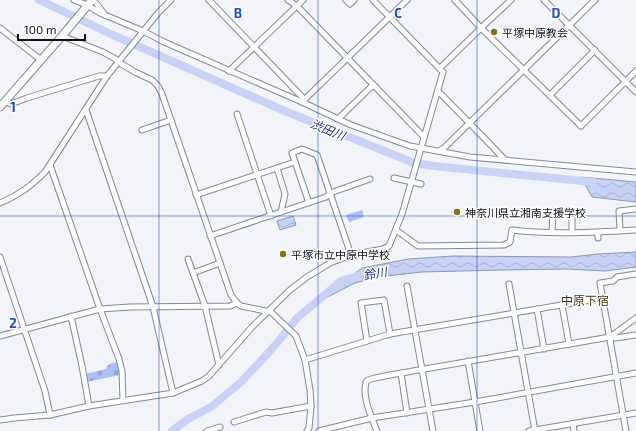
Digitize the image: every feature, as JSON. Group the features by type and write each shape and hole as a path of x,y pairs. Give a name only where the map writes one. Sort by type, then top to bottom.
{"main road":[{"path":"0,107 90,4"}],"street":[{"path":"74,0 90,4 106,15 142,32 229,71 303,101 351,125 410,146 504,160 636,172"},
{"path":"0,203 16,196 34,183 45,172 107,76 158,13 171,0"},
{"path":"209,0 303,101"},
{"path":"288,0 297,6 424,137"},
{"path":"229,71 303,0"},
{"path":"346,0 350,4 354,0"},
{"path":"0,420 50,416 89,406 173,393 202,381 209,376 252,327 270,312 290,290 306,277 330,263 351,255 383,249 389,246 402,214 444,72 373,0"},
{"path":"303,101 407,0"},
{"path":"455,0 481,28 581,126 636,71"},
{"path":"440,68 511,0"},
{"path":"544,0 636,92"},
{"path":"438,151 444,148 470,123 595,0"},
{"path":"90,4 106,15"},
{"path":"0,28 40,60"},
{"path":"63,35 103,52 152,80 158,86 231,295 236,303 241,306 270,312 296,336 305,360 310,390 311,406 309,428 307,431"},
{"path":"550,95 595,50"},
{"path":"6,101 10,104 99,76 107,76"},
{"path":"338,119 373,85"},
{"path":"438,91 504,160"},
{"path":"86,110 153,307 173,393"},
{"path":"237,114 271,216"},
{"path":"142,130 171,120"},
{"path":"309,203 292,153 302,148 317,155 351,255"},
{"path":"196,195 294,162"},
{"path":"50,165 119,359 122,371 123,400"},
{"path":"277,168 285,194 281,212"},
{"path":"394,178 421,184"},
{"path":"210,236 326,197 333,192 370,179"},
{"path":"620,230 619,211 636,209"},
{"path":"552,232 553,213 572,215 572,232"},
{"path":"396,230 418,246 504,245 510,242 512,230 532,232 598,232 636,230"},
{"path":"598,232 598,238"},
{"path":"0,257 45,391 50,416"},
{"path":"188,259 205,306 219,365"},
{"path":"193,273 220,263"},
{"path":"626,431 600,283 613,281 617,277 636,274"},
{"path":"509,284 533,431 636,413"},
{"path":"407,286 433,431"},
{"path":"305,360 390,334 603,298"},
{"path":"367,341 361,303 384,300 390,334"},
{"path":"0,336 100,309 130,307 230,306 236,303"},
{"path":"562,305 569,344"},
{"path":"538,309 544,349"},
{"path":"71,316 89,406"},
{"path":"610,337 636,318"},
{"path":"377,431 364,392 366,382 368,380 422,369 610,337 615,338 636,335"},
{"path":"468,362 480,431"},
{"path":"400,373 407,413"},
{"path":"319,431 372,418 429,410 636,373"},
{"path":"234,422 266,412 272,413 311,406"},
{"path":"573,424 574,431"},
{"path":"207,431 220,427"}],"green space":[{"path":"362,210 364,217 349,222 346,215"},
{"path":"118,362 120,375 86,382 85,374 106,369 107,366 112,363"}],"water":[{"path":"581,177 636,182 636,202 592,197"},
{"path":"293,216 296,225 280,230 277,221"},
{"path":"636,252 636,267 605,271 567,269 421,272 378,277 355,283 316,303 362,268 408,259 453,256 571,257"}],"waterway":[{"name":"渋田川","path":"39,0 113,35 287,112 414,163 593,182"},
{"name":"鈴川","path":"172,431 188,419 211,407 241,382 272,349 297,318 341,281 357,276"},
{"name":"鈴川","path":"175,431 178,426"}],"place":[{"name":"平塚中原教会","path":"494,32"},
{"name":"神奈川県立湘南支援学校","path":"457,212"},
{"name":"平塚市立中原中学校","path":"283,254"}],"district":[{"name":"中原下宿","path":"585,300"}]}
